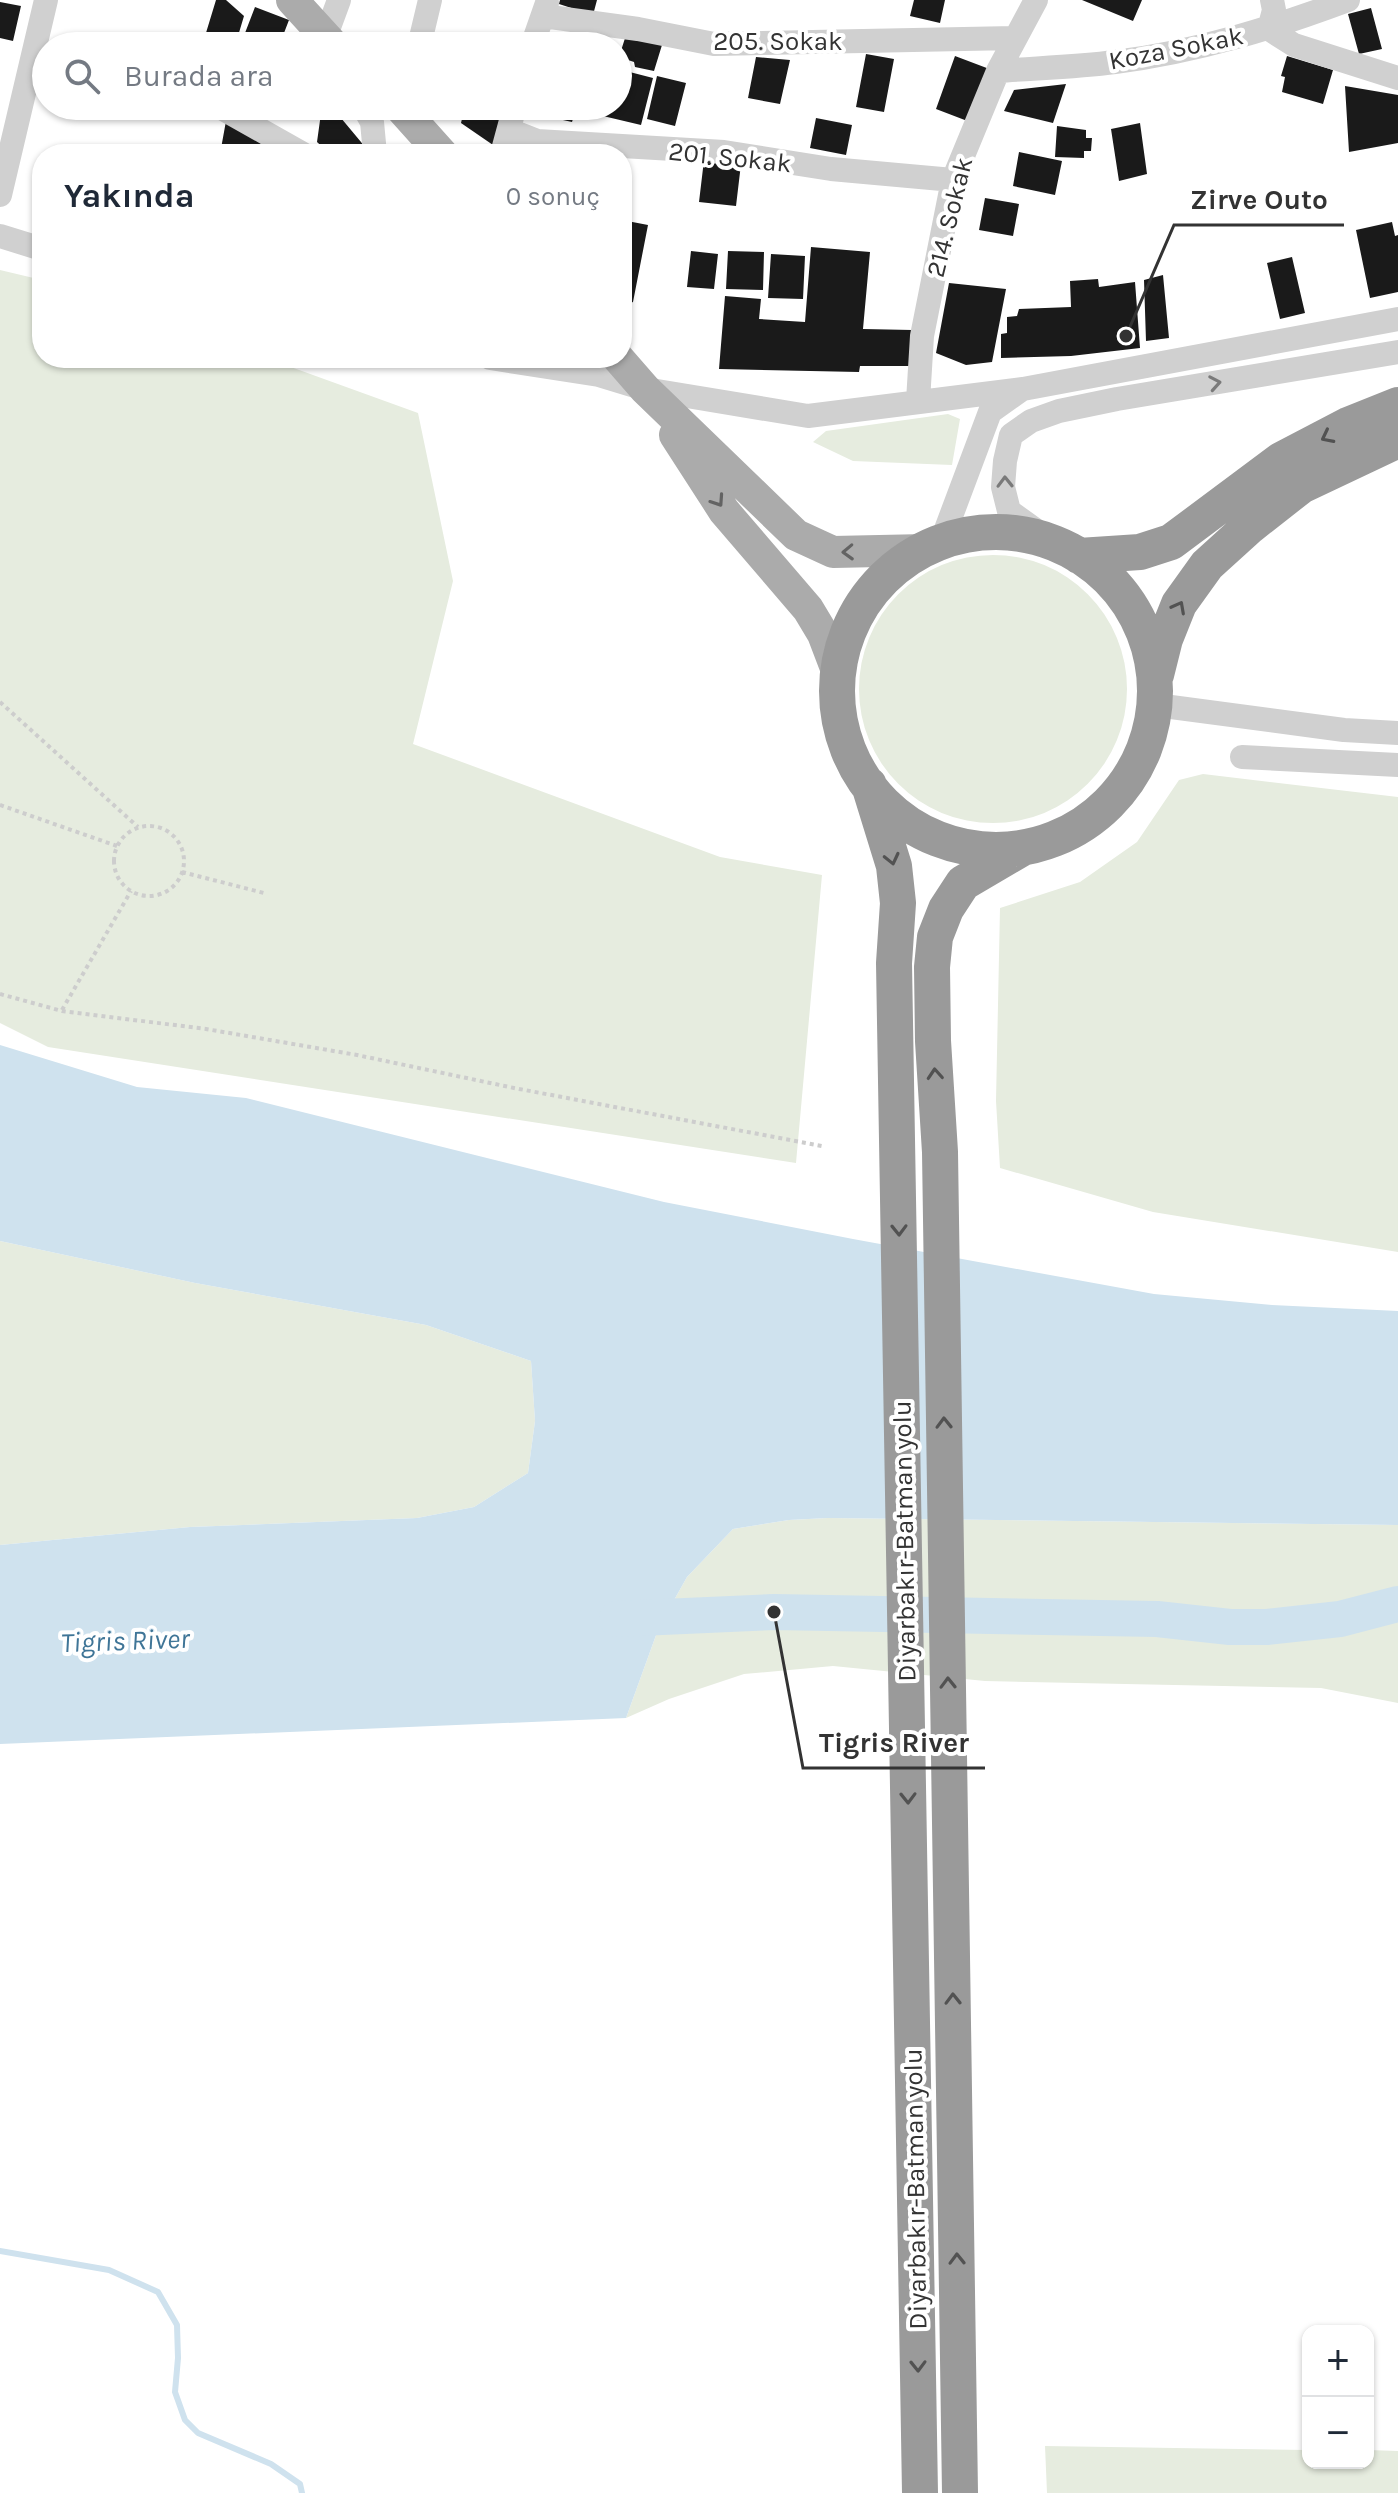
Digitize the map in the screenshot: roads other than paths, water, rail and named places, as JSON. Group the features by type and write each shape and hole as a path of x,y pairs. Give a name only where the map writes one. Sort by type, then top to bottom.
{"highway":[{"path":"1398,405 1348,425 1281,460 1171,542 1140,552 1063,548 995,531 934,545 896,566 861,605 840,653 836,705 849,756 878,799 919,832 969,849 1021,849 1071,833 1113,800 1143,756 1165,639 1179,604 1207,565 1301,486 1398,440"},
{"path":"1063,548 1095,564 1131,603 1152,652 1155,692"},
{"name":"Diyarbakır-Batman yolu","path":"869,785 894,866 898,903 894,963 920,2476"},
{"name":"Diyarbakır-Batman yolu","path":"960,2493 940,1152 932,967 935,937 946,909 963,883 1021,849"}],"main road":[{"path":"412,120 433,144"},
{"path":"627,368 796,535 833,552 934,545"},
{"path":"645,389 724,511 808,609 823,634 839,676"}],"street":[{"path":"38,32 46,0"},
{"path":"314,21 339,0"},
{"path":"422,32 430,0"},
{"name":"214. Sokak","path":"918,401 922,336 953,180 998,71 1036,0"},
{"path":"1272,0 1274,10 1269,29 1294,45 1398,78"},
{"name":"Koza Sokak","path":"998,71 1117,62 1269,29 1348,0"},
{"path":"537,32 545,8"},
{"name":"205. Sokak","path":"545,8 714,44 1014,38"},
{"path":"0,195 32,59"},
{"path":"243,120 285,144"},
{"path":"371,120 374,144"},
{"path":"505,144 512,120"},
{"name":"201. Sokak","path":"509,130 537,141 588,144"},
{"name":"201. Sokak","path":"632,147 724,152 831,169 953,180"},
{"path":"0,236 32,246"},
{"path":"554,368 599,375 645,389 808,416 1023,389 1398,319"},
{"path":"1063,548 1009,511 1003,487 1011,435 1031,421 1059,411 1117,399 1398,352"},
{"path":"934,545 990,412 1023,389"},
{"path":"1155,692 1344,730 1398,733"},
{"path":"1242,757 1398,765"}],"water":[{"path":"0,1045 137,1087 246,1098 664,1202 853,1239 1154,1294 1272,1305 1398,1311 1398,1525 789,1520 733,1529 687,1577 659,1627 626,1718 0,1744 0,1545 190,1527 417,1518 474,1507 528,1473 535,1421 531,1361 426,1325 195,1283 0,1241"}],"waterway":[{"name":"Tigris River","path":"617,1619 774,1612 1157,1619 1230,1627 1267,1627 1340,1619 1398,1604"},
{"path":"0,2251 109,2270 158,2292 177,2325 175,2392 185,2420 198,2433 271,2464 300,2484 302,2493"}],"place":[{"name":"Zirve Outo","path":"1126,336"},
{"name":"Tigris River","path":"774,1612"}]}
